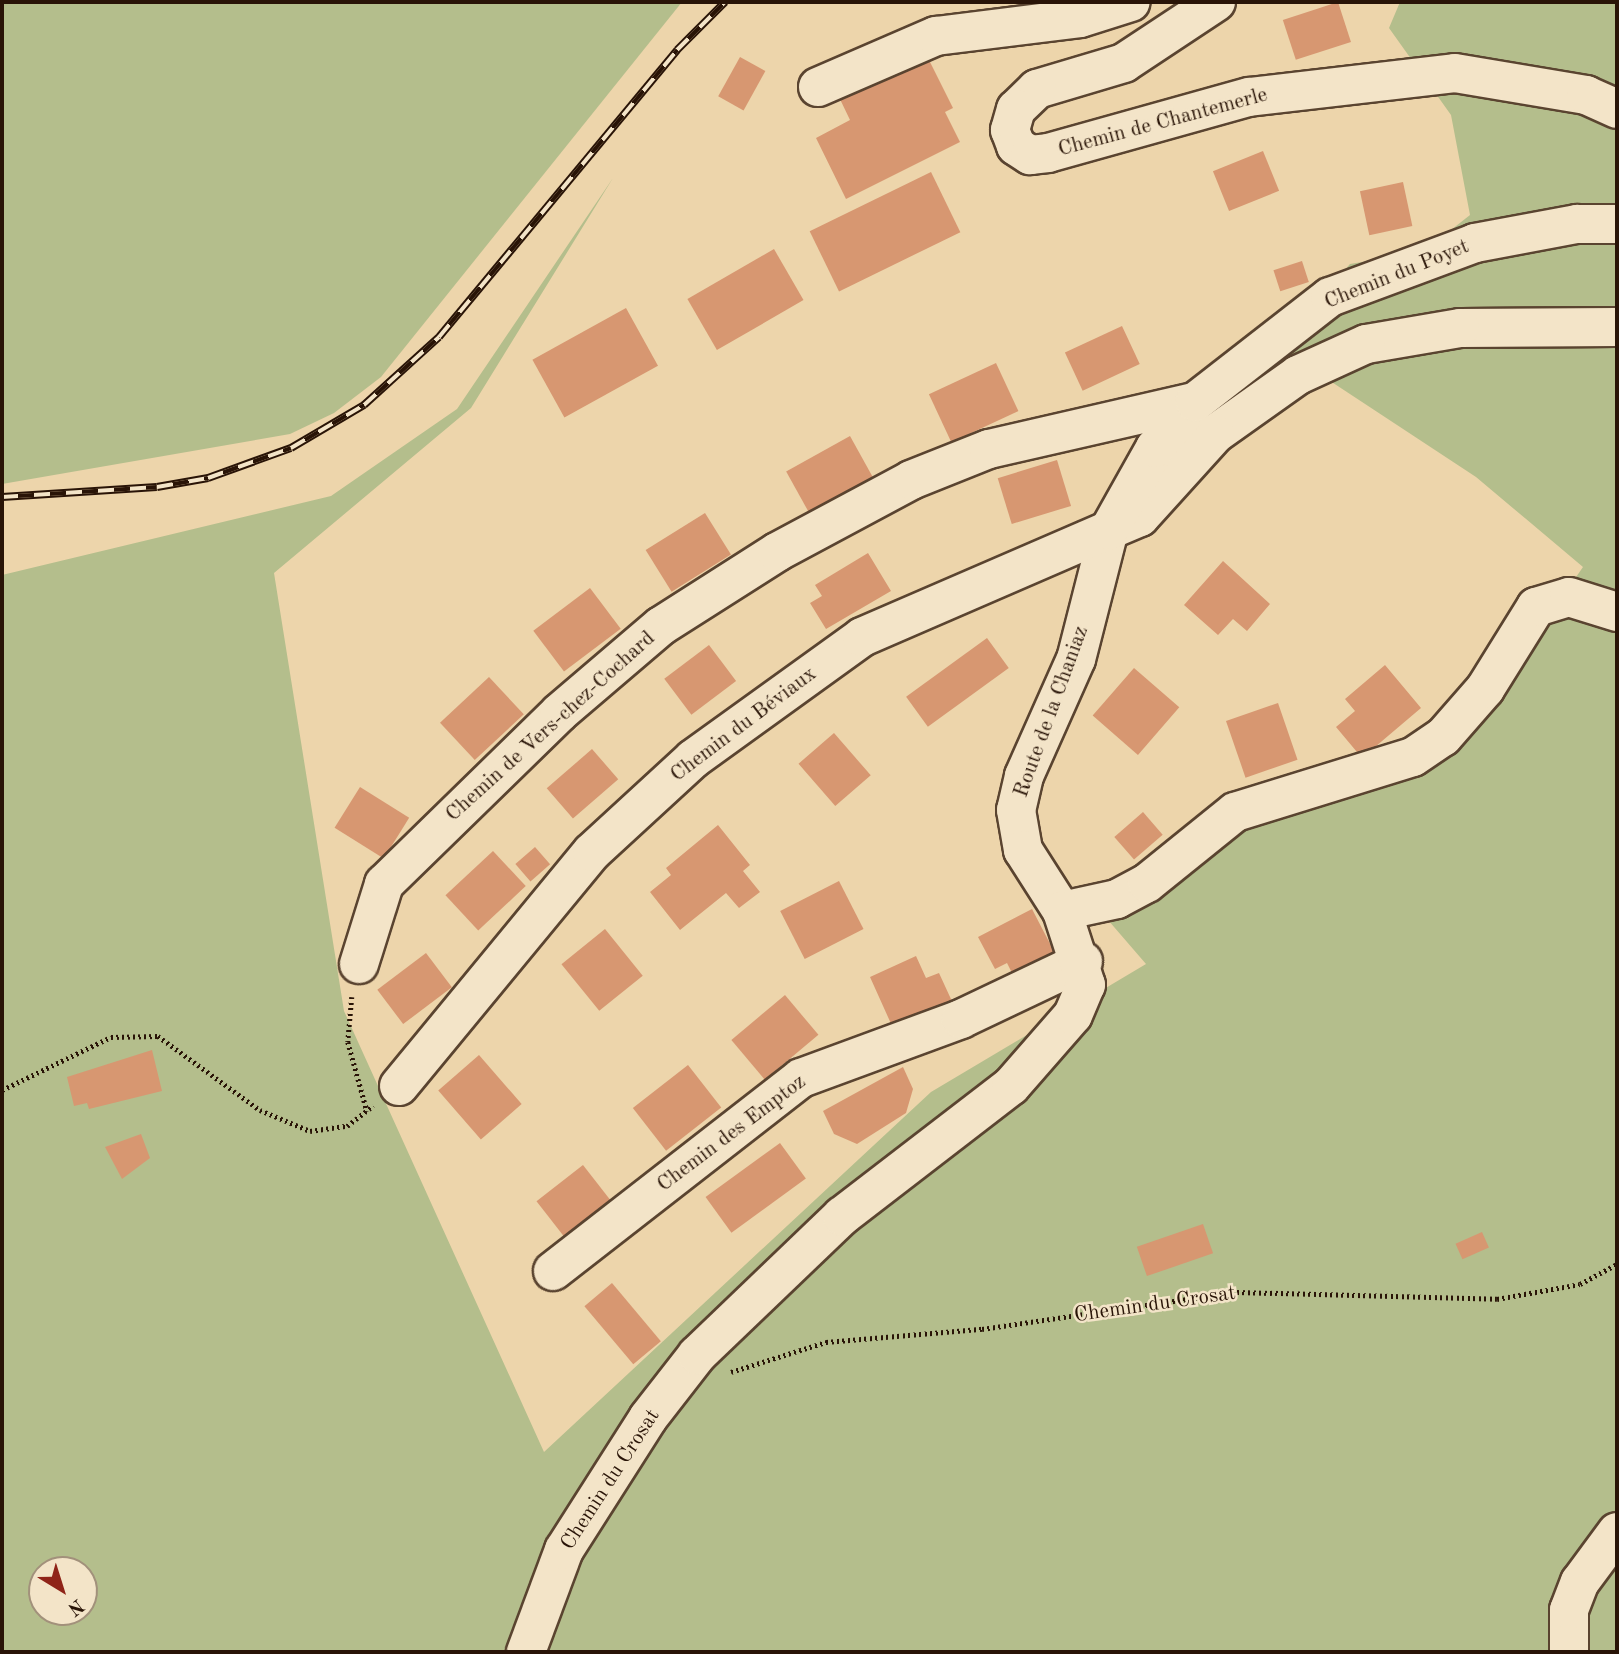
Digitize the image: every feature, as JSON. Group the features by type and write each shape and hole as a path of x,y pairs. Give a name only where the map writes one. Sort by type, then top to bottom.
{"street":[{"path":"818,87 936,36 1111,13 1131,2"},
{"name":"Chemin de Chantemerle","path":"1216,2 1178,33 1124,63 1037,89 1016,109 1010,130 1016,146 1030,155 1048,153 1249,97 1455,73 1586,95 1617,109"},
{"name":"Chemin du Poyet","path":"1109,530 1155,448 1195,402 1330,297 1475,243 1577,224 1617,224"},
{"path":"1109,530 1140,517 1215,434 1298,375 1366,344 1460,328 1617,327"},
{"name":"Chemin de Vers-chez-Cochard","path":"359,964 384,884 559,713 662,626 777,552 911,480 989,449 1195,402"},
{"name":"Route de la Chaniaz","path":"1062,911 1023,850 1016,810 1024,776 1076,659 1109,530"},
{"name":"Chemin du Béviaux","path":"399,1086 592,852 693,760 862,637 1109,530"},
{"path":"1062,911 1117,899 1147,883 1235,812 1413,757 1464,717 1536,607 1569,597 1617,612"},
{"name":"Chemin du Crosat","path":"526,1652 564,1550 648,1418 697,1355 842,1216 1020,1077 1073,1015 1086,985 1083,961 1062,911"},
{"name":"Chemin des Emptoz","path":"553,1271 801,1078 961,1019 1083,961"},
{"path":"1569,1652 1569,1610 1580,1582 1617,1532"}],"path":[{"path":"359,964 346,1024 354,1082 367,1111"},
{"path":"2,1090 111,1037 158,1036 260,1110 310,1131 348,1126 399,1086"},
{"name":"Chemin du Crosat","path":"697,1355 723,1372 751,1369 826,1342 982,1329 1237,1292 1497,1299 1580,1284 1617,1264"}],"green space":[{"path":"2,2 682,2 381,377 334,413 290,434 2,484"},
{"path":"1400,2 1617,2 1617,1652 2,1652 2,575 331,496 457,409 613,178 471,408 274,573 344,1011 544,1452 931,1092 1146,964 1108,920 1263,816 1410,771 1538,632 1583,567 1476,477 1277,346 1350,264 1423,252 1470,215 1451,115 1389,28"}],"building":[{"path":"1338,2 1351,42 1296,60 1283,20"},
{"path":"925,52 953,108 945,112 960,142 846,199 816,138 850,120 838,95"},
{"path":"740,57 765,71 744,110 718,96"},
{"path":"1263,151 1279,191 1229,211 1213,171"},
{"path":"931,172 960,232 839,291 810,231"},
{"path":"1403,182 1412,226 1369,235 1360,191"},
{"path":"774,249 804,300 717,350 687,299"},
{"path":"1302,261 1309,282 1280,291 1273,270"},
{"path":"626,308 658,366 564,418 532,360"},
{"path":"1122,326 1140,364 1083,391 1065,353"},
{"path":"996,363 1018,411 951,442 929,394"},
{"path":"850,436 874,480 810,515 786,471"},
{"path":"1057,460 1071,506 1012,524 998,478"},
{"path":"705,513 731,555 672,592 646,550"},
{"path":"868,553 891,591 826,629 810,603 822,596 815,585"},
{"path":"1223,561 1270,604 1247,631 1233,619 1218,635 1184,605"},
{"path":"590,588 621,629 564,671 533,631"},
{"path":"987,638 1009,668 928,727 906,697"},
{"path":"709,645 736,681 691,715 664,679"},
{"path":"1385,665 1421,708 1362,758 1336,727 1355,711 1345,699"},
{"path":"1134,668 1179,707 1138,755 1093,716"},
{"path":"489,677 524,714 475,760 440,723"},
{"path":"1278,703 1298,760 1246,778 1226,721"},
{"path":"834,733 871,775 835,806 799,764"},
{"path":"592,749 618,779 573,819 547,788"},
{"path":"360,787 409,818 384,858 335,828"},
{"path":"1143,812 1163,835 1134,860 1114,837"},
{"path":"718,825 750,865 743,871 760,892 739,908 726,893 680,930 650,892 671,875 666,868"},
{"path":"535,847 550,864 530,881 515,864"},
{"path":"493,851 526,886 478,930 445,895"},
{"path":"839,881 864,929 805,959 780,911"},
{"path":"1032,909 1060,963 1018,985 1007,963 995,969 978,937"},
{"path":"605,929 643,976 599,1011 561,964"},
{"path":"426,953 452,987 403,1024 377,990"},
{"path":"916,956 926,978 939,973 956,1010 897,1037 870,977"},
{"path":"785,995 818,1035 765,1080 731,1040"},
{"path":"152,1050 162,1091 89,1109 87,1103 74,1106 67,1077"},
{"path":"479,1055 522,1104 481,1139 438,1090"},
{"path":"688,1065 721,1108 666,1151 633,1108"},
{"path":"903,1067 913,1089 906,1113 857,1144 834,1134 823,1111"},
{"path":"141,1134 150,1158 122,1179 105,1147"},
{"path":"780,1143 806,1179 731,1233 706,1197"},
{"path":"583,1165 614,1205 568,1242 537,1201"},
{"path":"1203,1224 1213,1253 1147,1276 1137,1247"},
{"path":"1482,1232 1489,1248 1462,1259 1456,1244"},
{"path":"612,1283 661,1341 633,1364 584,1306"}],"railway":[{"path":"2,497 157,487 208,478 291,448 364,405 439,337 677,50 725,2"}]}
